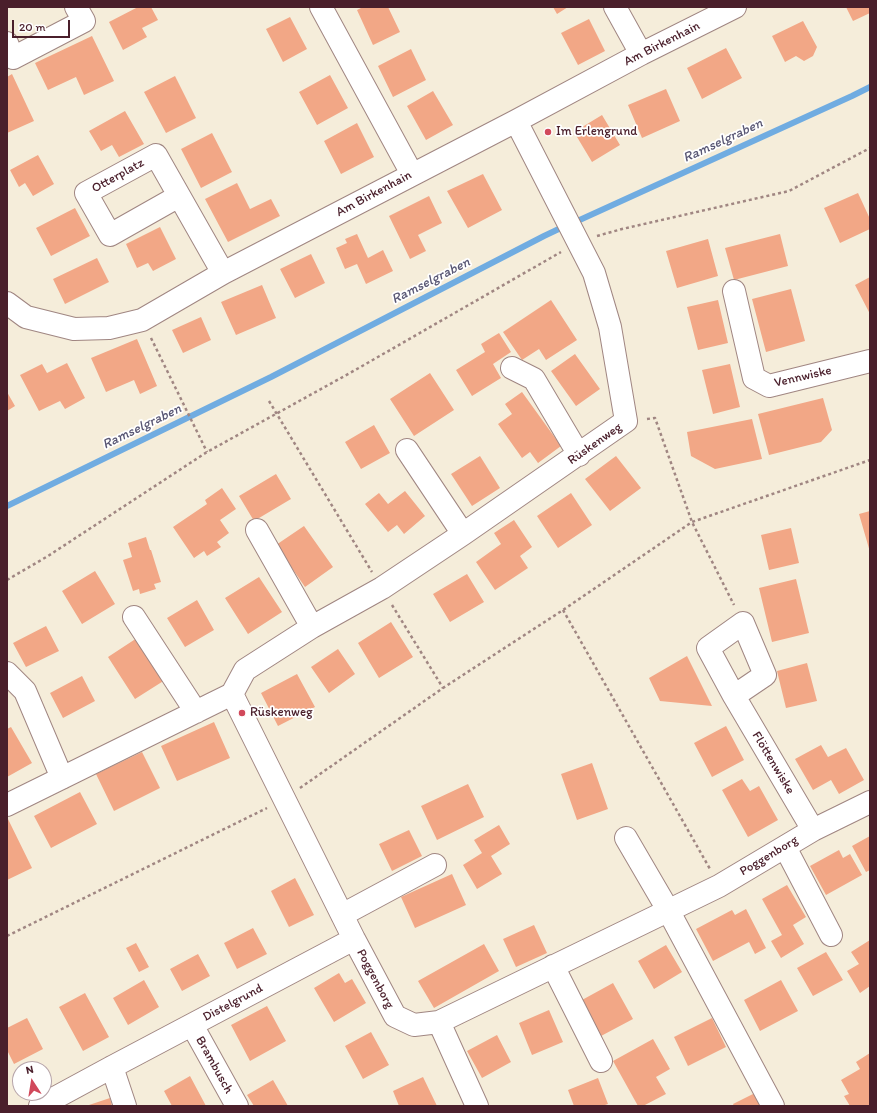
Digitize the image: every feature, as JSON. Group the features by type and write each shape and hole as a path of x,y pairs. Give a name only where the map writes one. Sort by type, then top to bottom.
{"street":[{"path":"7,42 14,58 84,21 76,7"},
{"path":"321,7 412,174"},
{"path":"615,7 641,54"},
{"name":"Am Birkenhain","path":"7,303 26,317 74,329 109,328 142,320 223,273 516,121 641,54 735,7"},
{"name":"Rüskenweg","path":"232,694 245,670 312,627 382,588 579,455 626,421 610,327 594,273 516,121"},
{"path":"179,196 223,273"},
{"name":"Vennwiske","path":"734,291 754,378 769,386 870,361"},
{"path":"512,368 534,379 579,455"},
{"path":"407,450 463,534"},
{"path":"257,530 312,627"},
{"path":"134,618 196,712"},
{"path":"734,696 765,675 743,623"},
{"name":"Flöttenwiske","path":"743,623 708,648 734,696 813,830"},
{"path":"7,673 25,691 62,778"},
{"path":"7,805 232,694"},
{"name":"Poggenborg","path":"232,694 354,939 395,1016 414,1025 438,1022 719,886 813,830 870,802"},
{"path":"626,838 668,910 772,1106"},
{"path":"785,847 831,935"},
{"path":"342,915 435,865"},
{"name":"Distelgrund","path":"40,1106 354,939"},
{"path":"553,966 602,1061"},
{"path":"438,1022 477,1106"},
{"name":"Brambusch","path":"192,1025 237,1106"},
{"path":"112,1067 125,1106"}],"path":[{"path":"7,580 48,556 207,452 277,414 576,239 789,191 870,148"},
{"path":"142,320 207,452"},
{"path":"269,401 443,688"},
{"path":"626,421 655,418 692,522 743,623"},
{"path":"7,936 284,799 443,688 563,610 692,522 870,460"},
{"path":"563,610 719,886"}],"building":[{"path":"138,7 151,7 158,20 142,28 147,37 123,50 109,22"},
{"path":"363,7 388,7 400,32 373,45 357,10"},
{"path":"553,7 568,7 557,14"},
{"path":"846,7 870,7 870,13 853,21"},
{"path":"290,17 307,49 283,62 266,29"},
{"path":"589,19 605,51 578,65 561,33"},
{"path":"803,21 817,47 813,56 804,61 796,56 785,62 772,36"},
{"path":"92,36 114,81 84,95 76,77 48,90 35,63"},
{"path":"726,48 742,78 702,99 687,68"},
{"path":"411,49 426,80 393,97 378,66"},
{"path":"12,74 34,121 7,133 7,77"},
{"path":"330,75 348,108 317,125 299,92"},
{"path":"175,76 196,118 166,133 144,92"},
{"path":"666,89 680,121 642,138 628,105"},
{"path":"433,91 453,125 426,140 407,106"},
{"path":"125,111 144,144 119,157 112,145 101,151 89,131"},
{"path":"602,115 620,145 592,162 574,132"},
{"path":"357,123 374,157 341,174 324,141"},
{"path":"212,133 232,172 201,188 181,149"},
{"path":"38,155 54,184 33,196 25,183 19,187 10,170"},
{"path":"483,174 502,210 468,228 447,191"},
{"path":"237,183 250,209 271,199 280,216 228,242 205,199"},
{"path":"858,193 870,219 870,229 840,243 824,208"},
{"path":"429,196 442,223 418,235 426,251 410,259 389,216"},
{"path":"75,208 90,236 51,256 36,228"},
{"path":"160,227 176,259 153,271 148,263 137,268 126,244"},
{"path":"357,234 368,258 383,250 393,271 366,284 357,264 345,269 336,248 347,243 345,239"},
{"path":"780,234 788,266 734,280 725,248"},
{"path":"708,239 718,276 677,288 666,251"},
{"path":"311,254 325,283 295,298 280,269"},
{"path":"97,258 109,282 65,304 53,279"},
{"path":"870,277 870,314 855,285"},
{"path":"262,285 276,318 236,335 221,302"},
{"path":"791,289 805,341 766,352 752,299"},
{"path":"551,300 577,340 546,360 539,349 522,360 503,332"},
{"path":"718,300 728,343 698,350 687,307"},
{"path":"201,317 211,340 183,353 172,330"},
{"path":"499,333 511,352 493,364 501,378 472,396 456,370 485,352 481,344"},
{"path":"137,339 157,386 140,394 134,380 106,392 91,358"},
{"path":"575,354 600,389 576,406 551,371"},
{"path":"67,363 85,398 65,409 60,401 39,411 20,375 42,364 47,373"},
{"path":"730,364 740,407 713,414 702,370"},
{"path":"430,373 454,410 414,436 390,399"},
{"path":"7,392 15,406 7,411"},
{"path":"522,392 561,446 538,463 530,452 522,458 498,424 512,414 505,404"},
{"path":"823,398 832,430 821,442 769,455 758,414"},
{"path":"752,419 762,459 715,469 691,456 687,432"},
{"path":"374,425 390,453 361,469 345,442"},
{"path":"480,456 500,488 472,506 451,474"},
{"path":"616,456 641,488 610,511 585,479"},
{"path":"276,474 291,499 254,521 239,496"},
{"path":"222,488 236,509 220,520 229,533 217,542 221,547 207,556 204,551 194,558 173,527 207,504 205,500"},
{"path":"405,491 425,516 404,534 397,525 388,532 365,504 379,493 388,504"},
{"path":"571,493 592,525 558,548 537,516"},
{"path":"870,511 870,552 859,514"},
{"path":"514,520 532,547 520,556 528,568 495,590 476,562 501,544 494,533"},
{"path":"304,526 333,567 305,587 276,545"},
{"path":"791,528 799,563 769,570 761,535"},
{"path":"146,537 161,582 154,584 156,589 140,594 139,589 133,591 123,560 132,557 128,543"},
{"path":"95,571 115,604 82,624 62,591"},
{"path":"467,574 484,602 450,622 433,594"},
{"path":"259,577 282,612 248,634 225,598"},
{"path":"796,579 809,633 772,642 759,588"},
{"path":"197,600 214,630 185,647 167,618"},
{"path":"391,622 413,657 379,678 358,643"},
{"path":"46,626 59,651 26,667 13,643"},
{"path":"137,638 165,680 135,699 108,657"},
{"path":"338,649 355,674 329,693 311,667"},
{"path":"687,656 712,706 660,701 649,678"},
{"path":"807,663 817,701 786,708 777,671"},
{"path":"297,674 315,707 278,726 261,693"},
{"path":"82,676 95,701 63,718 50,693"},
{"path":"214,722 230,758 177,781 161,746"},
{"path":"726,726 744,760 712,777 694,743"},
{"path":"11,727 32,763 7,777 7,729"},
{"path":"821,745 828,757 846,748 864,780 839,794 831,780 813,790 795,759"},
{"path":"142,752 160,788 114,811 96,774"},
{"path":"592,763 608,809 577,820 561,774"},
{"path":"742,779 750,791 759,786 778,820 748,837 722,790"},
{"path":"468,784 484,817 437,840 421,806"},
{"path":"80,792 97,824 51,848 34,816"},
{"path":"7,817 32,868 7,880"},
{"path":"499,825 510,844 491,856 502,874 477,889 463,865 482,853 474,840"},
{"path":"409,830 422,856 392,871 379,844"},
{"path":"870,836 870,870 866,872 852,846"},
{"path":"839,850 843,858 850,854 862,875 826,895 810,866"},
{"path":"452,874 466,905 415,928 401,897"},
{"path":"295,878 314,915 289,927 271,891"},
{"path":"787,885 806,917 793,925 804,944 781,958 771,941 782,935 762,899"},
{"path":"746,909 766,948 755,954 749,942 713,961 696,929 732,910 735,915"},
{"path":"534,925 547,953 516,967 503,939"},
{"path":"253,928 267,954 237,969 224,943"},
{"path":"870,940 870,986 860,993 847,971 859,964 851,952"},
{"path":"136,943 149,967 139,972 126,948"},
{"path":"484,944 499,971 434,1008 418,981"},
{"path":"666,945 682,972 654,989 638,961"},
{"path":"826,952 843,980 813,996 797,968"},
{"path":"198,954 210,976 182,991 170,969"},
{"path":"339,973 345,983 352,979 366,1003 334,1022 314,988"},
{"path":"144,980 159,1007 128,1025 113,998"},
{"path":"781,980 798,1011 760,1031 744,1000"},
{"path":"613,983 633,1019 601,1036 582,1000"},
{"path":"85,993 109,1037 83,1051 59,1007"},
{"path":"267,1006 286,1041 250,1061 231,1025"},
{"path":"549,1010 563,1042 532,1055 519,1023"},
{"path":"27,1018 43,1049 20,1061 12,1061 7,1050 7,1028"},
{"path":"712,1018 726,1047 688,1066 674,1037"},
{"path":"371,1032 389,1065 363,1079 345,1046"},
{"path":"497,1035 511,1062 482,1078 467,1051"},
{"path":"653,1039 670,1069 656,1077 666,1094 643,1106 638,1106 613,1061"},
{"path":"870,1053 870,1106 850,1106 844,1096 849,1094 841,1080 860,1069 856,1062"},
{"path":"190,1076 206,1106 172,1106 164,1091"},
{"path":"423,1077 437,1106 399,1106 393,1091"},
{"path":"598,1078 608,1104 602,1106 574,1106 568,1090"},
{"path":"273,1080 288,1106 254,1106 247,1095"},
{"path":"757,1092 765,1106 734,1106 733,1104"},
{"path":"110,1098 112,1106 86,1106"}],"waterway":[{"name":"Ramselgraben","path":"573,223 870,87"},
{"name":"Ramselgraben","path":"7,506 271,377 565,226"}],"place":[{"name":"Im Erlengrund","path":"548,132"},
{"name":"Rüskenweg","path":"242,713"}]}
